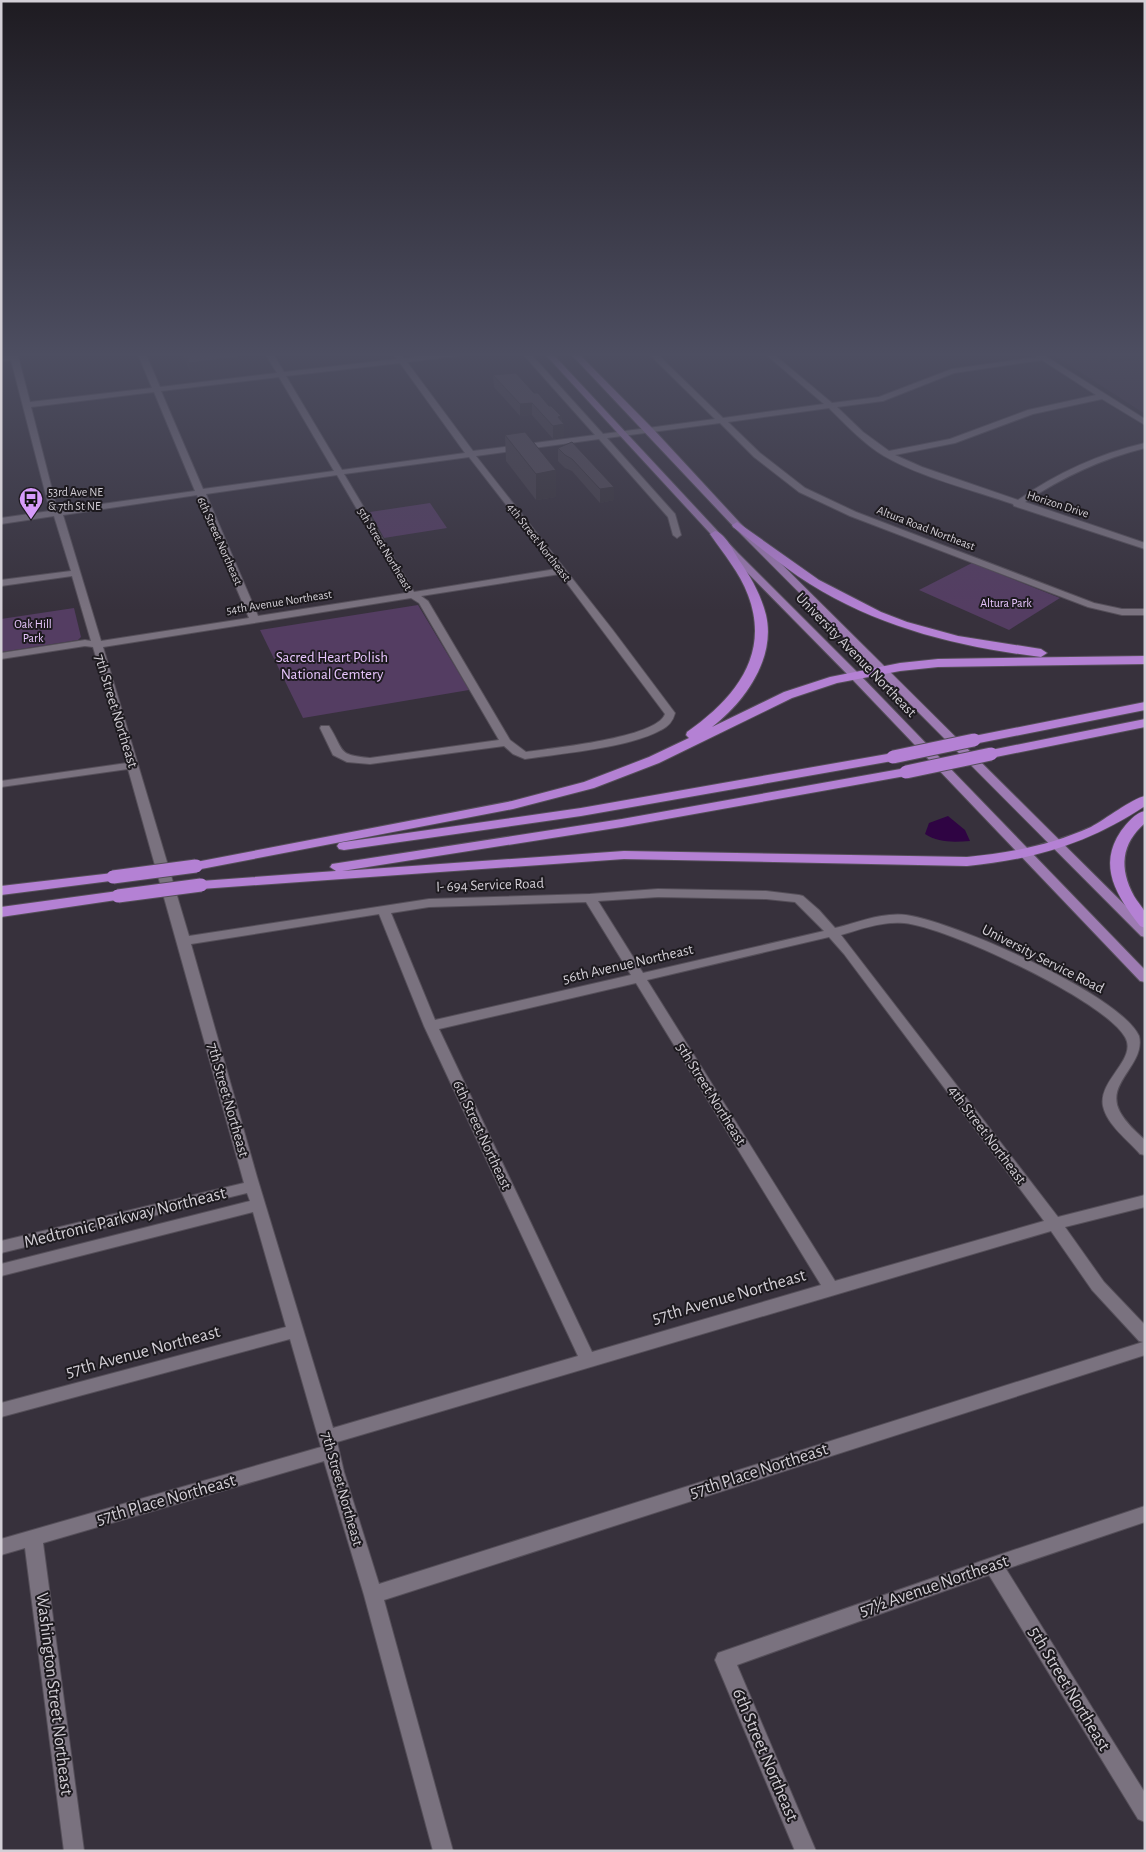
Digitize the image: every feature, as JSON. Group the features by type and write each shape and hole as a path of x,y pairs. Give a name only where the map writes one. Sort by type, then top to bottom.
{"highway":[{"path":"737,525 803,574 828,590 865,609 920,629 972,643 1029,652 1145,659"},
{"path":"609,778 640,765 702,728 737,696 756,667 762,642 760,610 746,580 715,534"},
{"path":"196,866 513,805 609,778 654,760 788,695 823,683 855,676 938,663 1145,659"},
{"path":"1,891 565,815 893,757 1145,706"},
{"path":"1,912 569,834 720,808 906,772 1145,722"},
{"path":"201,884 602,856 682,854 937,862 998,859 1058,845 1103,828 1145,800"},
{"path":"1145,815 1125,834 1119,846 1116,859 1119,883 1127,900 1145,923"}],"main road":[{"name":"University Avenue Northeast","path":"627,438 715,534 855,676 1145,978"},
{"name":"University Avenue Northeast","path":"658,438 737,525 1145,932"}],"street":[{"name":"7th Street Northeast","path":"35,438 53,510 58,513 133,765 335,1472 374,1595 404,1714 443,1851"},
{"name":"6th Street Northeast","path":"176,438 254,619"},
{"name":"5th Street Northeast","path":"319,438 411,594 423,601 506,742"},
{"name":"4th Street Northeast","path":"459,438 609,631 670,713 668,720 656,729 629,738 599,744 525,756 517,752 506,742"},
{"path":"1,521 199,492 472,456 584,438"},
{"path":"601,438 672,516 677,534"},
{"name":"Altura Road Northeast","path":"740,438 757,455 802,490 853,514 1092,605 1122,612 1145,612"},
{"name":"Horizon Drive","path":"866,438 888,454 919,469 1140,545"},
{"path":"888,454 959,438"},
{"path":"1017,504 1050,481 1101,457 1145,446"},
{"path":"1140,545 1145,537"},
{"name":"54th Avenue Northeast","path":"1,656 85,643 97,645 561,571"},
{"path":"1,583 75,573"},
{"path":"325,728 337,753 347,759 370,761 506,742"},
{"path":"1,784 133,765"},
{"name":"I- 694 Service Road","path":"184,942 215,935 429,903 590,898 658,893 766,895 799,899"},
{"name":"5th Street Northeast","path":"590,898 832,1289"},
{"name":"4th Street Northeast","path":"799,899 815,913 848,951 1055,1224 1098,1286 1145,1336"},
{"name":"6th Street Northeast","path":"383,909 431,1026 587,1359"},
{"name":"University Service Road","path":"831,933 892,919 905,919 926,923 990,948 1049,977 1109,1012 1123,1024 1132,1037 1135,1050 1131,1061 1113,1085 1110,1095 1110,1106 1145,1150"},
{"name":"56th Avenue Northeast","path":"431,1026 640,979 831,933"},
{"name":"Medtronic Parkway Northeast","path":"1,1247 253,1186"},
{"name":"57th Avenue Northeast","path":"328,1445 587,1359 1055,1224 1145,1201"},
{"name":"Medtronic Parkway Northeast","path":"1,1270 258,1205"},
{"name":"57th Avenue Northeast","path":"1,1410 294,1332"},
{"name":"57th Place Northeast","path":"374,1595 1145,1348"},
{"name":"57th Place Northeast","path":"1,1547 328,1445"},
{"name":"57½ Avenue Northeast","path":"725,1660 1145,1514"},
{"name":"Washington Street Northeast","path":"34,1538 74,1851"},
{"name":"5th Street Northeast","path":"994,1565 1145,1812"},
{"name":"6th Street Northeast","path":"725,1660 806,1851"}],"green space":[{"path":"430,503 447,528 384,538 370,512"},
{"name":"Altura Park","path":"972,563 1060,598 1009,630 919,590"},
{"name":"Sacred Heart Polish National Cemtery","path":"418,605 469,690 303,718 260,630"},
{"name":"Oak Hill Park","path":"74,608 81,637 78,640 1,652 1,619"}],"shaded area":[{"path":"948,816 965,830 970,841 952,842 925,834 929,823"}],"building":[{"path":"508,438 530,438 556,470 536,474"},
{"path":"572,442 614,487 600,489 572,459 558,448"}],"place":[{"name":"53rd Ave NE & 7th St NE","path":"31,520"}]}
